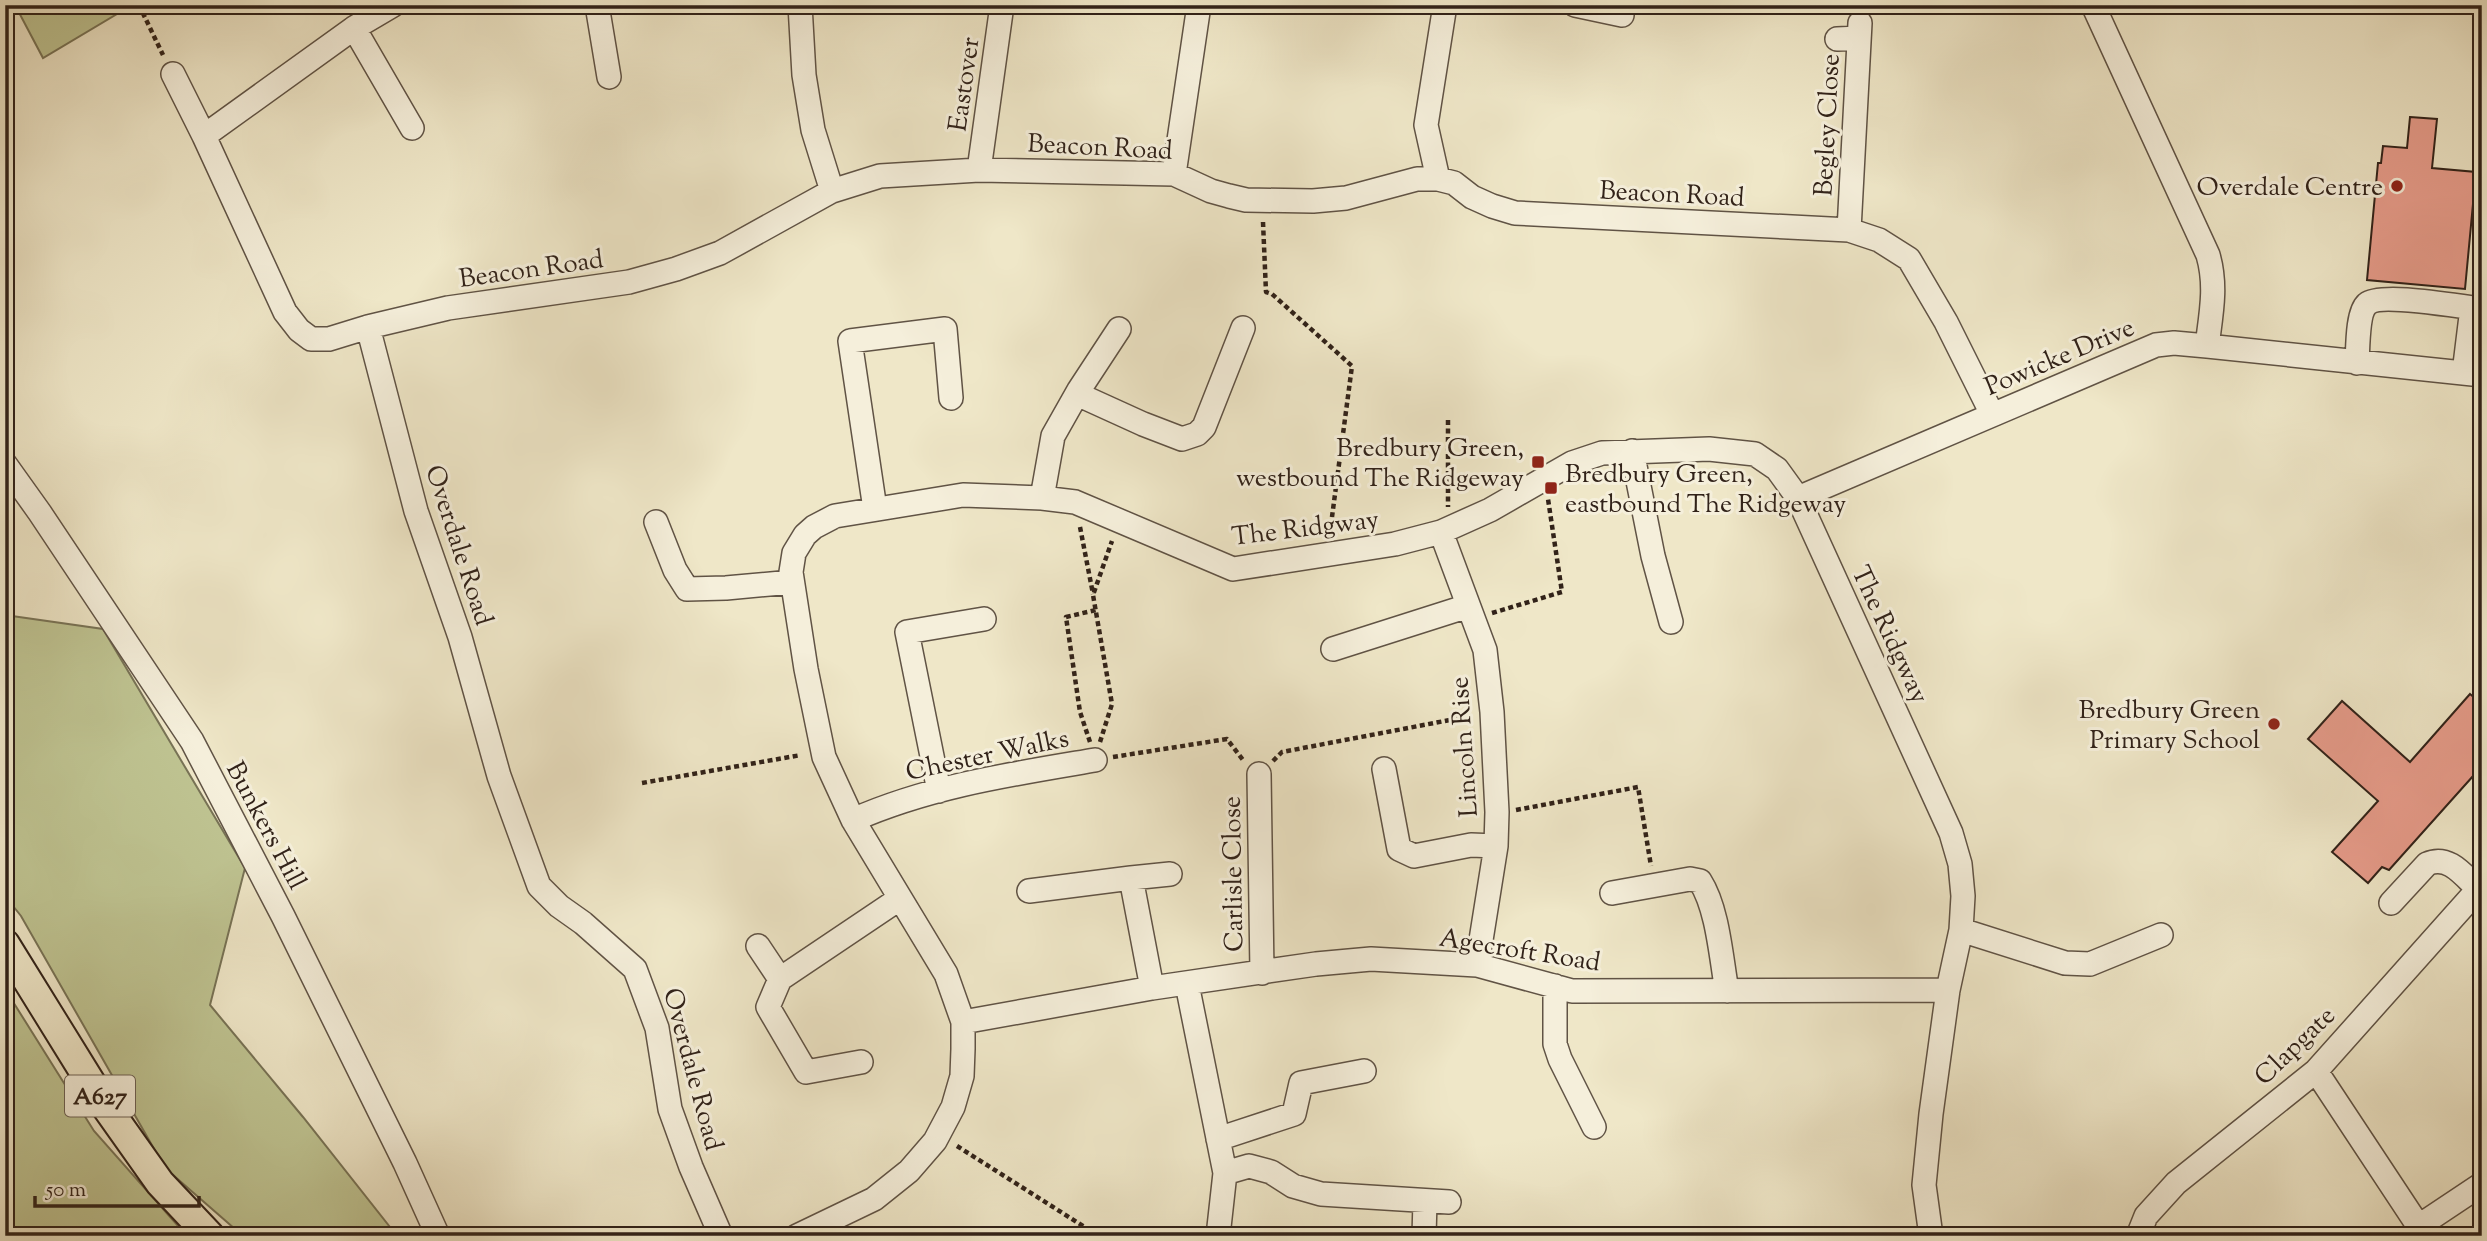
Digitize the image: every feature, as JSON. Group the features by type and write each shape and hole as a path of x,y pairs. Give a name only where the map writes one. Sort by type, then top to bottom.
{"main road":[{"name":"A627","path":"5,944 104,1104 159,1183 210,1236"}],"street":[{"path":"204,136 355,28 393,5"},
{"path":"597,5 608,77"},
{"path":"800,5 804,75 813,131 832,191"},
{"name":"Eastover","path":"979,170 1002,5"},
{"path":"1174,174 1199,5"},
{"path":"1438,179 1426,125 1445,5"},
{"path":"1575,5 1622,15"},
{"path":"2094,5 2208,255 2214,275 2207,346"},
{"path":"355,28 412,128"},
{"name":"Begley Close","path":"1849,230 1852,33"},
{"path":"173,74 285,312 299,331 311,339 329,339 368,327"},
{"name":"Beacon Road","path":"368,327 448,308 629,282 676,269 720,253 832,191 880,176 979,170 1174,174 1228,196 1313,201 1346,198 1417,179 1438,179 1454,183 1472,197 1492,206 1516,213 1849,230 1879,240 1909,259 1946,322 1992,414"},
{"path":"2357,363 2361,315 2367,304 2375,300 2392,299 2477,308 2473,374"},
{"name":"Overdale Road","path":"368,327 416,511 460,637 499,776 539,886 635,969 657,1028 670,1109 691,1167 721,1236"},
{"path":"1077,394 1143,424 1182,439 1189,438 1203,427 1243,328"},
{"path":"875,509 850,341 945,329 951,398"},
{"path":"1042,498 1054,436 1077,394 1119,329"},
{"name":"Powicke Drive","path":"1798,498 2156,345 2174,343 2207,346 2473,374"},
{"name":"The Ridgway","path":"797,1236 874,1199 909,1171 938,1134 953,1107 962,1076 963,1022 946,974 853,820 827,763 815,713 792,582 794,553 805,535 814,527 835,516 963,495 1042,498 1075,502 1233,569 1395,544 1445,530 1490,510 1544,478 1588,457 1632,451 1709,449 1755,454 1777,469 1798,498 1951,833 1963,896 1961,930 1948,990 1924,1185 1931,1236"},
{"path":"1632,451 1653,556 1671,622"},
{"name":"Bunkers Hill","path":"5,464 48,523 191,741 283,916 399,1150 438,1236"},
{"path":"656,522 670,559 687,589 792,582"},
{"name":"Lincoln Rise","path":"1445,530 1485,650 1492,712 1496,846 1477,965"},
{"path":"1333,649 1471,612"},
{"path":"939,791 907,632 984,619"},
{"name":"Chester Walks","path":"853,820 882,807 973,780 1095,760"},
{"path":"1384,769 1399,849 1414,856 1471,845 1496,846"},
{"name":"Carlisle Close","path":"1259,774 1262,973"},
{"path":"2391,903 2427,864 2435,860 2445,861 2480,887"},
{"path":"1029,891 1170,874"},
{"path":"1131,878 1152,988"},
{"path":"1612,894 1690,879 1700,881 1707,891 1711,906 1727,991"},
{"name":"Clapgate","path":"2138,1236 2146,1216 2176,1183 2316,1071 2480,887"},
{"path":"861,1062 806,1072 768,1007 780,979 899,899"},
{"path":"1961,930 2065,963 2090,964 2161,935"},
{"path":"758,946 780,979"},
{"name":"Agecroft Road","path":"963,1022 1152,988 1371,958 1477,965 1572,991 1948,990"},
{"path":"1187,984 1225,1173 1218,1236"},
{"path":"1555,986 1555,1044 1594,1127"},
{"path":"1218,1139 1294,1114 1301,1083 1364,1071"},
{"path":"2316,1071 2422,1231 2482,1184"},
{"path":"1225,1173 1249,1166 1271,1172 1293,1186 1321,1194 1449,1202"},
{"path":"1424,1236 1425,1201"}],"path":[{"path":"139,5 173,74"},
{"path":"1262,200 1266,292 1272,294 1352,366 1330,533 1335,555"},
{"path":"1445,530 1448,420"},
{"path":"1471,612 1562,592 1544,478"},
{"path":"1075,502 1112,704 1095,760"},
{"path":"1093,595 1119,521"},
{"path":"1095,760 1080,712 1066,617 1096,610"},
{"path":"1095,760 1227,739 1237,755 1259,774 1282,752 1492,712"},
{"path":"642,783 805,754 809,767 827,763"},
{"path":"1509,811 1638,787 1654,886"},
{"path":"938,1134 1094,1233 1094,1236"}],"green space":[{"path":"15,5 132,5 43,58"},
{"path":"5,615 103,629 245,868 210,1005 397,1236 243,1236 165,1168 21,916 5,896"},
{"path":"5,989 94,1131 187,1236 5,1236"}],"building":[{"path":"2410,117 2437,119 2432,168 2476,172 2465,289 2367,280 2378,163 2381,163 2383,146 2407,148"},
{"name":"Bredbury Green Primary School","path":"2470,694 2482,704 2482,766 2389,870 2382,867 2368,883 2332,852 2378,801 2308,739 2342,701 2410,762"}],"place":[{"name":"Overdale Centre","path":"2397,186"},
{"name":"Bredbury Green, westbound The Ridgeway","path":"1538,462"},
{"name":"Bredbury Green, eastbound The Ridgeway","path":"1551,488"},
{"name":"Bredbury Green Primary School","path":"2274,724"}]}
